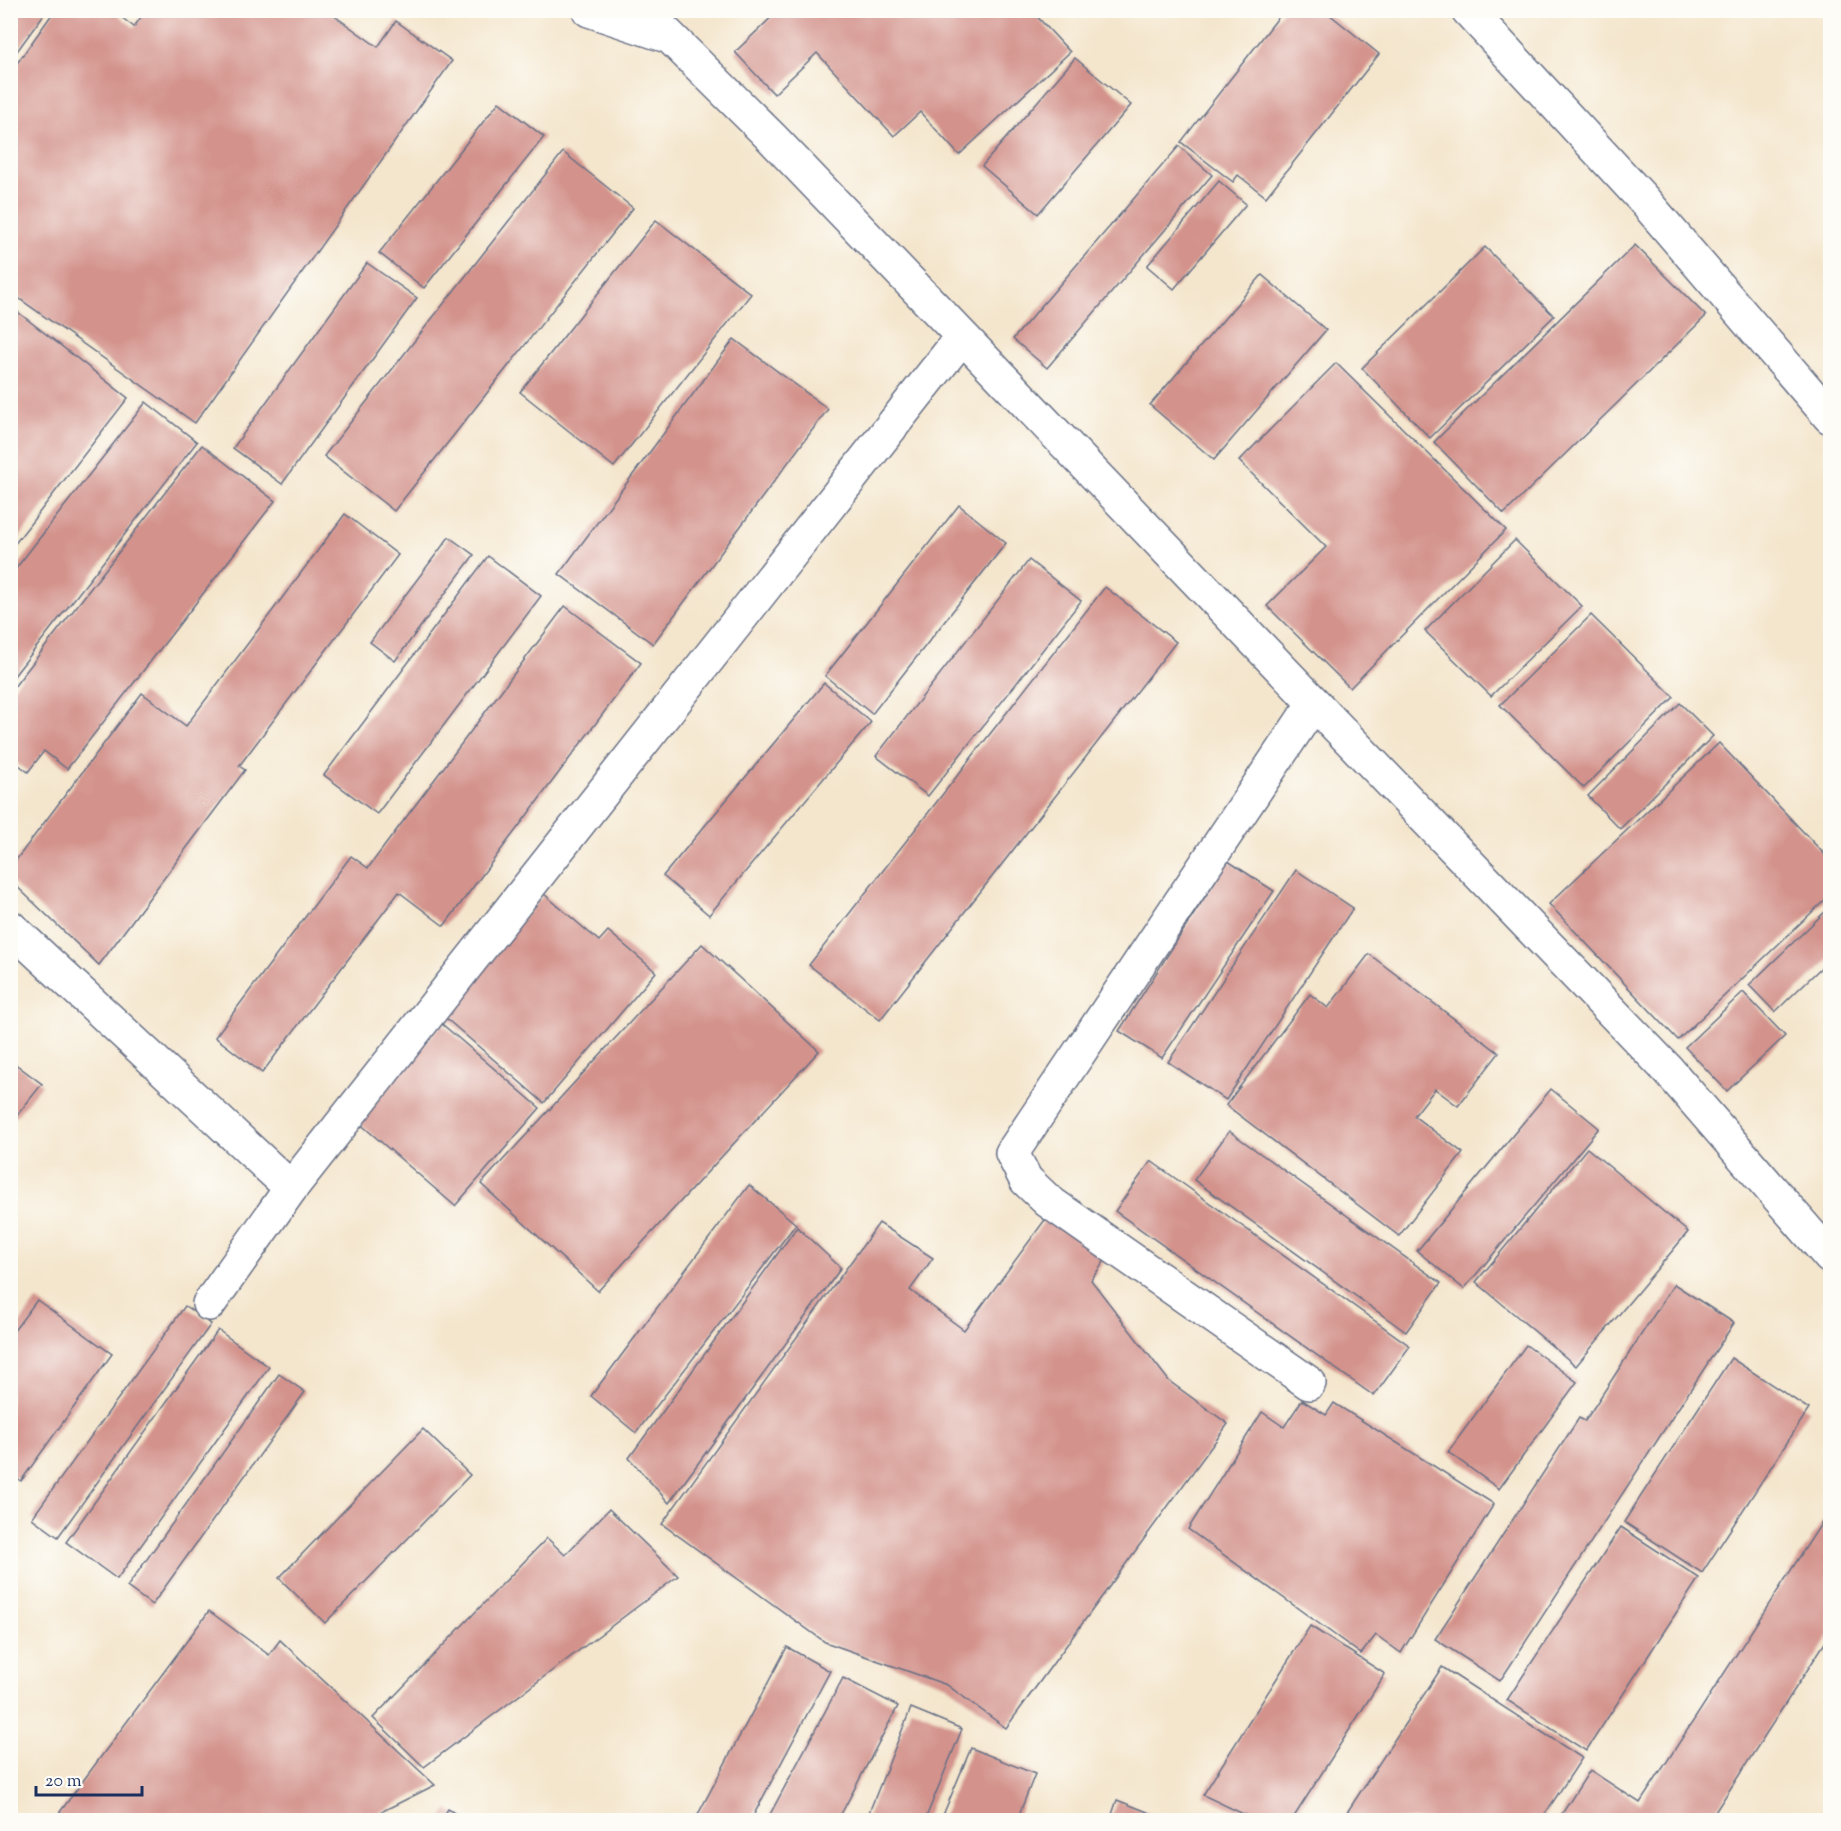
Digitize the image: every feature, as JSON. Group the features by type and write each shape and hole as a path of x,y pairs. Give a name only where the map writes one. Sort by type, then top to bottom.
{"street":[{"path":"589,10 671,38"},
{"path":"643,10 772,138 1668,1070 1830,1257"},
{"path":"1468,10 1642,198 1830,417"},
{"path":"208,1304 291,1188 962,337"},
{"path":"1309,1383 1048,1201 1026,1180 1012,1153 1314,703"},
{"path":"10,927 291,1188"}],"building":[{"path":"10,10 47,10 10,61"},
{"path":"55,10 112,10 134,27 146,10 326,10 378,47 396,21 452,61 195,423 10,292 10,73"},
{"path":"779,10 1031,10 1070,52 959,155 920,112 894,136 817,53 774,94 735,52"},
{"path":"1284,10 1324,10 1379,54 1266,197 1238,175 1233,182 1181,142"},
{"path":"1075,58 1131,105 1038,214 982,166"},
{"path":"499,102 544,137 424,288 379,253"},
{"path":"1179,146 1212,175 1047,368 1013,339"},
{"path":"563,152 633,208 394,511 324,456"},
{"path":"1219,181 1246,204 1174,289 1147,266"},
{"path":"656,220 751,294 614,467 520,392"},
{"path":"1635,245 1706,316 1504,514 1434,442"},
{"path":"1485,247 1554,316 1430,438 1362,368"},
{"path":"367,263 417,298 282,484 233,448"},
{"path":"1262,275 1326,330 1214,460 1150,405"},
{"path":"10,306 128,398 10,550"},
{"path":"734,339 828,409 653,644 559,574"},
{"path":"1336,363 1506,530 1350,688 1267,606 1326,547 1239,461"},
{"path":"146,402 197,442 10,681 10,576"},
{"path":"202,445 275,501 67,769 44,751 28,772 10,758 10,692"},
{"path":"959,505 1006,543 872,714 825,676"},
{"path":"345,514 398,555 239,766 245,770 99,965 10,880 10,868 142,693 186,726"},
{"path":"449,537 474,555 395,661 370,642"},
{"path":"1515,540 1582,606 1491,696 1425,631"},
{"path":"488,556 541,596 377,814 324,775"},
{"path":"1029,560 1081,601 928,796 876,756"},
{"path":"1105,587 1176,642 880,1020 809,965"},
{"path":"565,606 641,663 444,926 399,892 262,1073 215,1037 351,856 368,868"},
{"path":"1591,615 1674,697 1584,788 1500,705"},
{"path":"824,683 871,722 709,915 663,876"},
{"path":"1680,703 1713,736 1620,829 1588,796"},
{"path":"1719,743 1830,860 1830,895 1678,1040 1549,904"},
{"path":"1228,861 1274,891 1162,1058 1119,1031"},
{"path":"1296,870 1353,908 1226,1100 1168,1062"},
{"path":"544,894 599,941 608,931 656,972 544,1103 441,1014"},
{"path":"1830,907 1830,959 1775,1012 1749,985"},
{"path":"702,944 819,1051 598,1291 481,1184"},
{"path":"1369,954 1499,1053 1458,1106 1435,1089 1414,1116 1463,1153 1399,1236 1226,1105 1310,994 1328,1008"},
{"path":"1743,992 1785,1036 1727,1091 1685,1047"},
{"path":"442,1024 540,1108 455,1206 358,1122"},
{"path":"10,1060 42,1084 10,1124"},
{"path":"1551,1089 1599,1128 1464,1289 1417,1251"},
{"path":"1229,1131 1441,1283 1406,1332 1194,1180"},
{"path":"1587,1148 1688,1232 1576,1366 1476,1282"},
{"path":"1151,1161 1410,1346 1374,1396 1115,1211"},
{"path":"749,1185 796,1224 636,1433 591,1396"},
{"path":"1047,1217 1106,1259 1091,1280 1169,1381 1228,1424 1006,1728 947,1685 825,1642 662,1524 879,1223 933,1258 910,1290 964,1330"},
{"path":"797,1227 841,1268 669,1503 629,1458"},
{"path":"1674,1284 1734,1323 1500,1681 1435,1639 1579,1418 1585,1421"},
{"path":"37,1300 112,1354 21,1481 10,1474 10,1336"},
{"path":"185,1306 211,1324 58,1537 32,1518"},
{"path":"218,1330 269,1367 117,1579 66,1542"},
{"path":"1526,1345 1577,1382 1499,1489 1448,1452"},
{"path":"1731,1358 1809,1409 1702,1573 1624,1522"},
{"path":"279,1374 305,1392 152,1605 127,1587"},
{"path":"1302,1400 1326,1415 1334,1403 1494,1504 1401,1653 1376,1635 1361,1654 1188,1529 1262,1412 1284,1427"},
{"path":"423,1429 470,1475 325,1623 279,1578"},
{"path":"609,1509 678,1576 424,1767 373,1718 547,1538 565,1555"},
{"path":"1830,1510 1830,1635 1710,1820 1558,1820 1590,1770 1640,1803"},
{"path":"1621,1527 1699,1578 1586,1751 1507,1700"},
{"path":"209,1611 269,1655 280,1640 435,1785 365,1820 54,1820"},
{"path":"1310,1626 1385,1674 1292,1820 1256,1820 1203,1795"},
{"path":"787,1647 830,1671 751,1820 695,1820"},
{"path":"1442,1667 1582,1758 1541,1820 1342,1820"},
{"path":"843,1678 898,1706 838,1820 767,1820"},
{"path":"911,1708 962,1729 925,1820 866,1820"},
{"path":"971,1748 1035,1774 1017,1820 941,1820"},
{"path":"1117,1800 1168,1820 1110,1820"},
{"path":"448,1809 465,1820 441,1820"}]}
